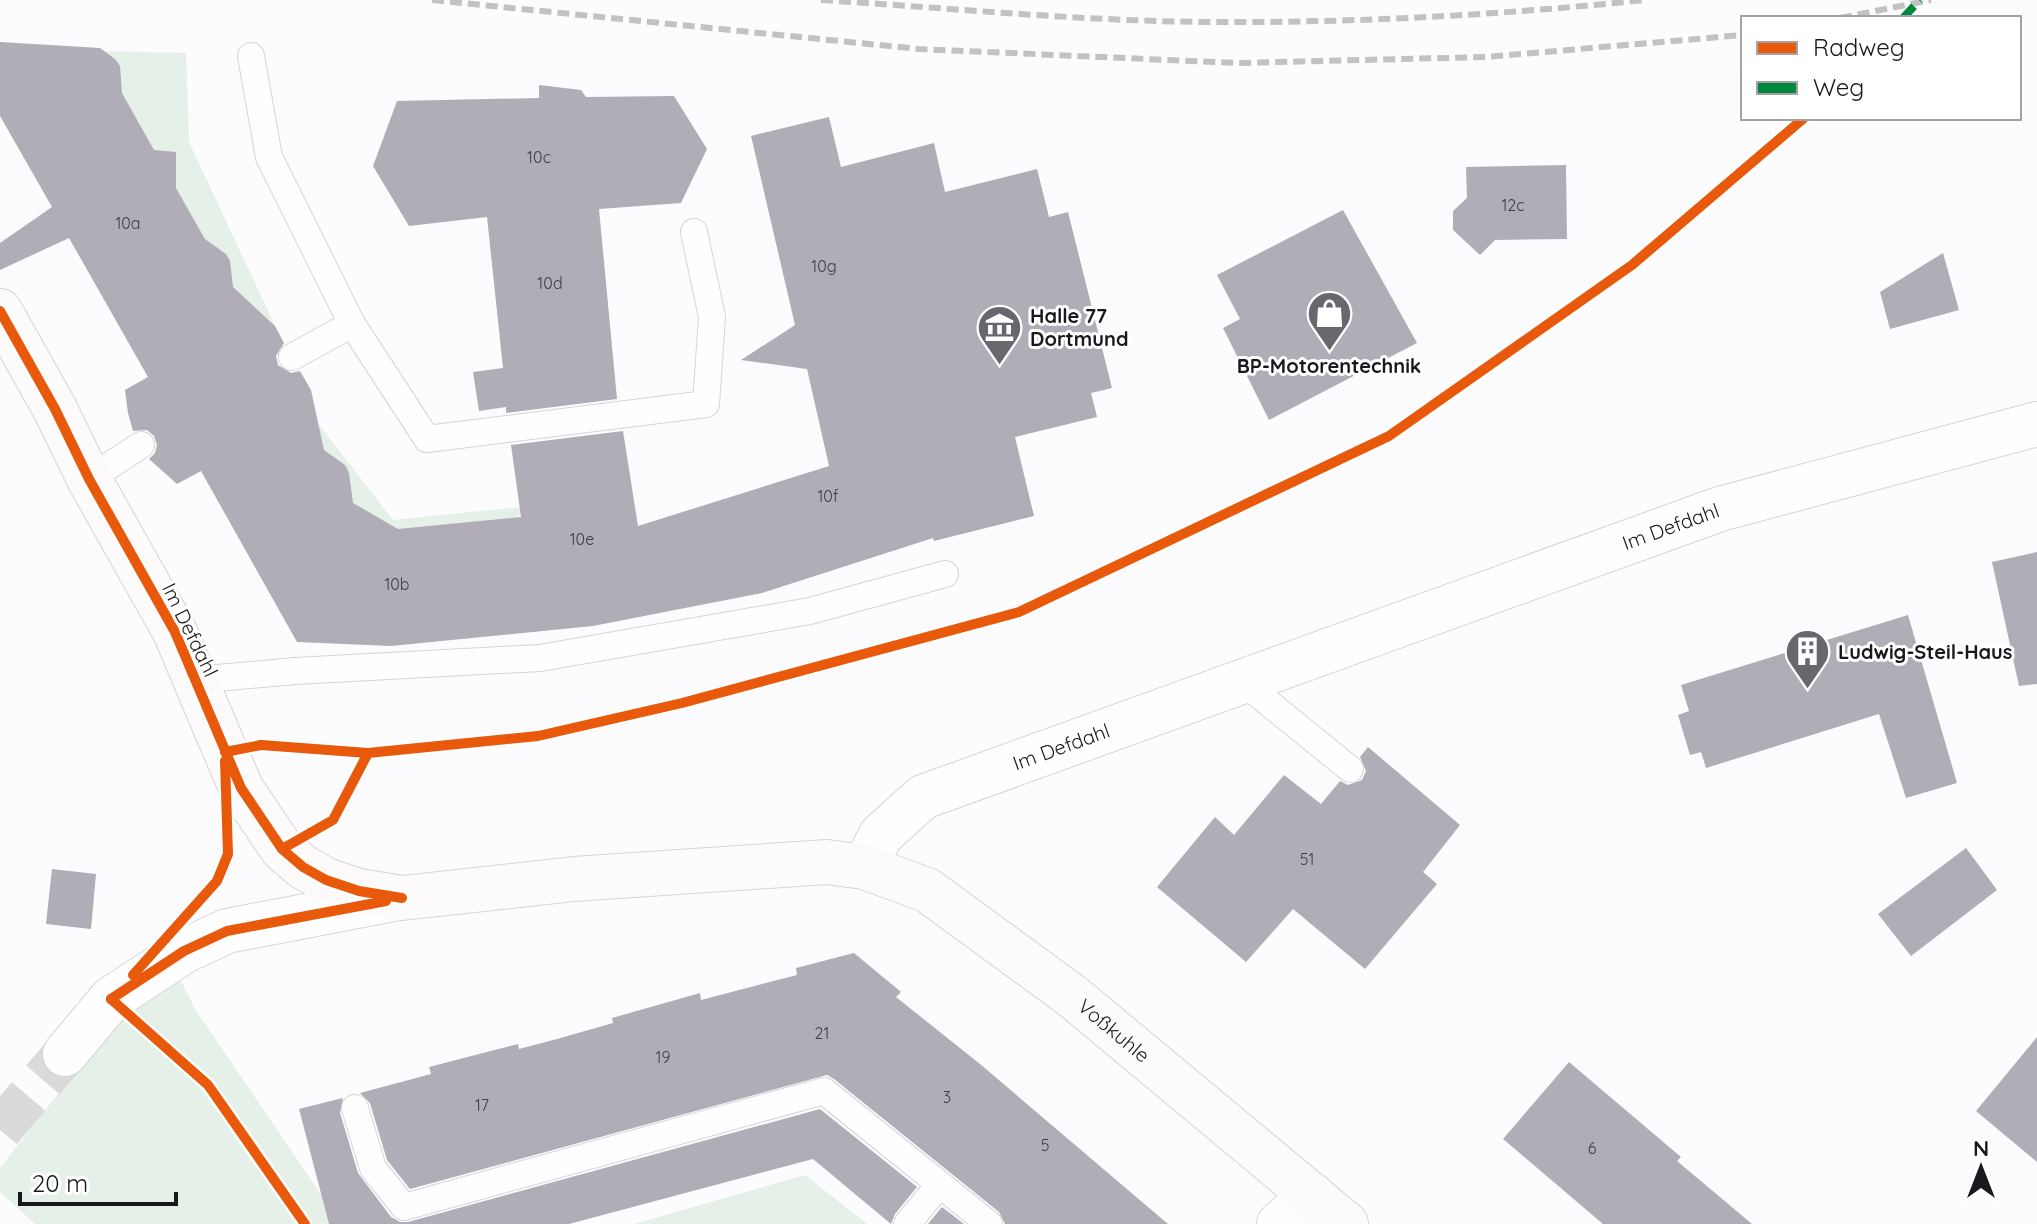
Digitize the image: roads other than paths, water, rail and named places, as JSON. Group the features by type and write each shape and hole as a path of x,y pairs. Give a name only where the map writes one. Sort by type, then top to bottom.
{"street":[{"name":"Im Defdahl","path":"0,311 175,632 241,788 282,849 303,867 326,880 359,891 402,898 660,873 827,862 864,867 881,835 923,797 1720,509 2037,424"},
{"name":"Voßkuhle","path":"864,867 927,890 1072,996 1346,1224"},
{"path":"65,1054 111,999 184,951 227,931 402,898"},
{"path":"1279,1224 1312,1195"}],"lane":[{"path":"251,56 269,157 352,324 427,439 706,404 712,317 694,232"},
{"path":"292,357 352,324"},
{"path":"89,479 141,445"},
{"name":"Im Defdahl","path":"195,680 282,671 540,658 810,611 945,574"},
{"path":"1244,683 1350,769"},
{"path":"355,1108 373,1168 404,1207 824,1091 989,1224"},
{"path":"907,1224 940,1184"}],"tunnel":[{"path":"0,1130 65,1054"}],"railway":[{"path":"432,0 919,49 1237,63 1486,57 1741,35"},
{"path":"821,0 1064,17 1209,22 1427,17 1645,0"},
{"path":"1850,16 1931,0"}],"place":[{"name":"BP-Motorentechnik","path":"1329,353"},
{"name":"Halle 77 Dortmund","path":"999,366"},
{"name":"Ludwig-Steil-Haus","path":"1807,691"}]}
